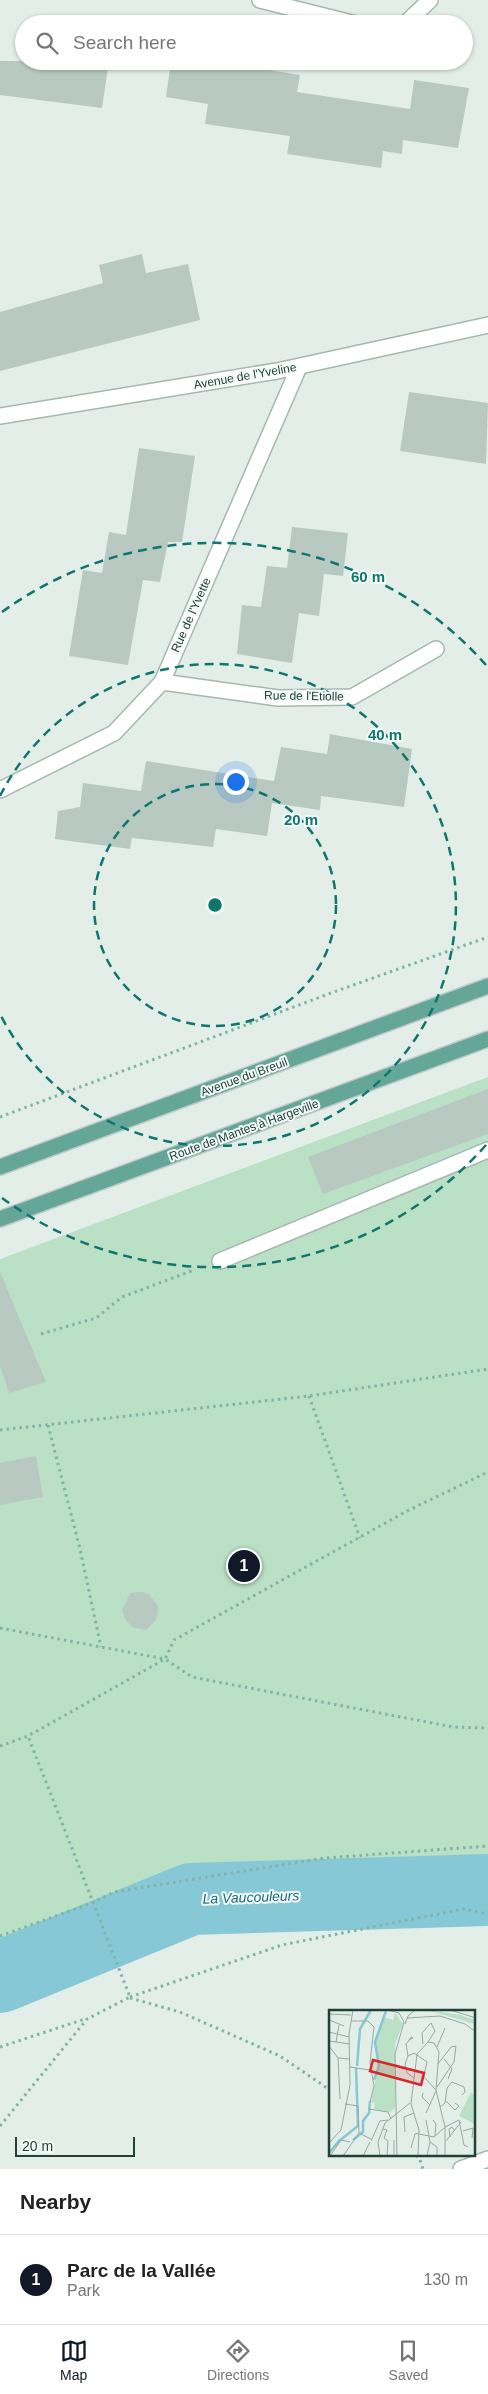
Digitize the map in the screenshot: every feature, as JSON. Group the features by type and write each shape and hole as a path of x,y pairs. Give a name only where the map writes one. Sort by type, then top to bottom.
{"main road":[{"name":"Avenue du Breuil","path":"0,1167 488,986"},
{"name":"Route de Mantes à Hargeville","path":"0,1219 488,1039"}],"street":[{"path":"260,0 320,15"},
{"path":"414,15 430,0"},
{"name":"Avenue de l'Yveline","path":"0,416 299,366 488,325"},
{"name":"Rue de l'Yvette","path":"0,790 114,733 162,682 299,366"},
{"name":"Rue de l'Etiolle","path":"162,682 278,698 352,697 436,650"},
{"path":"220,1261 488,1150"},
{"path":"461,2169 488,2159"}],"path":[{"path":"0,1117 331,993 488,938"},
{"path":"41,1334 96,1318 122,1298 220,1261"},
{"path":"0,1430 309,1396 488,1369"},
{"path":"309,1396 360,1538"},
{"path":"48,1425 80,1549 101,1647"},
{"path":"0,1746 28,1736 165,1659 174,1640 408,1511 488,1472"},
{"path":"0,1628 165,1659 192,1677 453,1727 488,1728"},
{"path":"28,1736 68,1845 130,1997"},
{"path":"0,1936 92,1903 114,1892 325,1858 488,1846"},
{"path":"0,2047 87,2019 130,1997 282,1946 463,1910 488,1914"},
{"path":"130,1997 180,2012 280,2056 329,2089"},
{"path":"0,2126 87,2019"},
{"path":"417,2156 423,2169"}],"green space":[{"path":"488,1077 488,1874 275,1891 0,2007 0,1259"}],"building":[{"path":"0,61 15,61 15,70 108,70 102,108 0,95"},
{"path":"170,70 270,70 300,75 297,92 410,109 414,80 469,88 458,148 403,140 402,154 383,151 381,168 287,154 290,136 205,124 208,104 166,97"},
{"path":"142,254 146,273 188,264 200,320 0,371 0,312 103,283 99,265"},
{"path":"409,392 488,403 486,464 400,451"},
{"path":"139,448 195,456 182,542 168,542 160,582 143,580 128,665 69,656 83,570 102,573 109,532 126,535"},
{"path":"292,527 348,533 343,576 324,574 319,616 299,613 292,663 237,654 242,605 261,607 267,566 287,568"},
{"path":"330,734 412,749 404,807 321,796 320,810 272,803 267,836 216,829 213,847 132,838 130,849 55,839 58,811 80,807 83,783 141,791 146,761 274,781 281,747 327,754"},
{"path":"488,1089 488,1134 323,1194 308,1157"},
{"path":"0,1272 46,1382 9,1393 0,1366"},
{"path":"36,1456 43,1497 0,1505 0,1463"},
{"path":"142,1592 149,1594 158,1606 156,1620 146,1630 132,1627 124,1618 122,1610 130,1593"}],"waterway":[{"name":"La Vaucouleurs","path":"0,1977 191,1899 488,1890"}],"place":[{"name":"Parc de la Vallée","path":"244,1566"}]}
